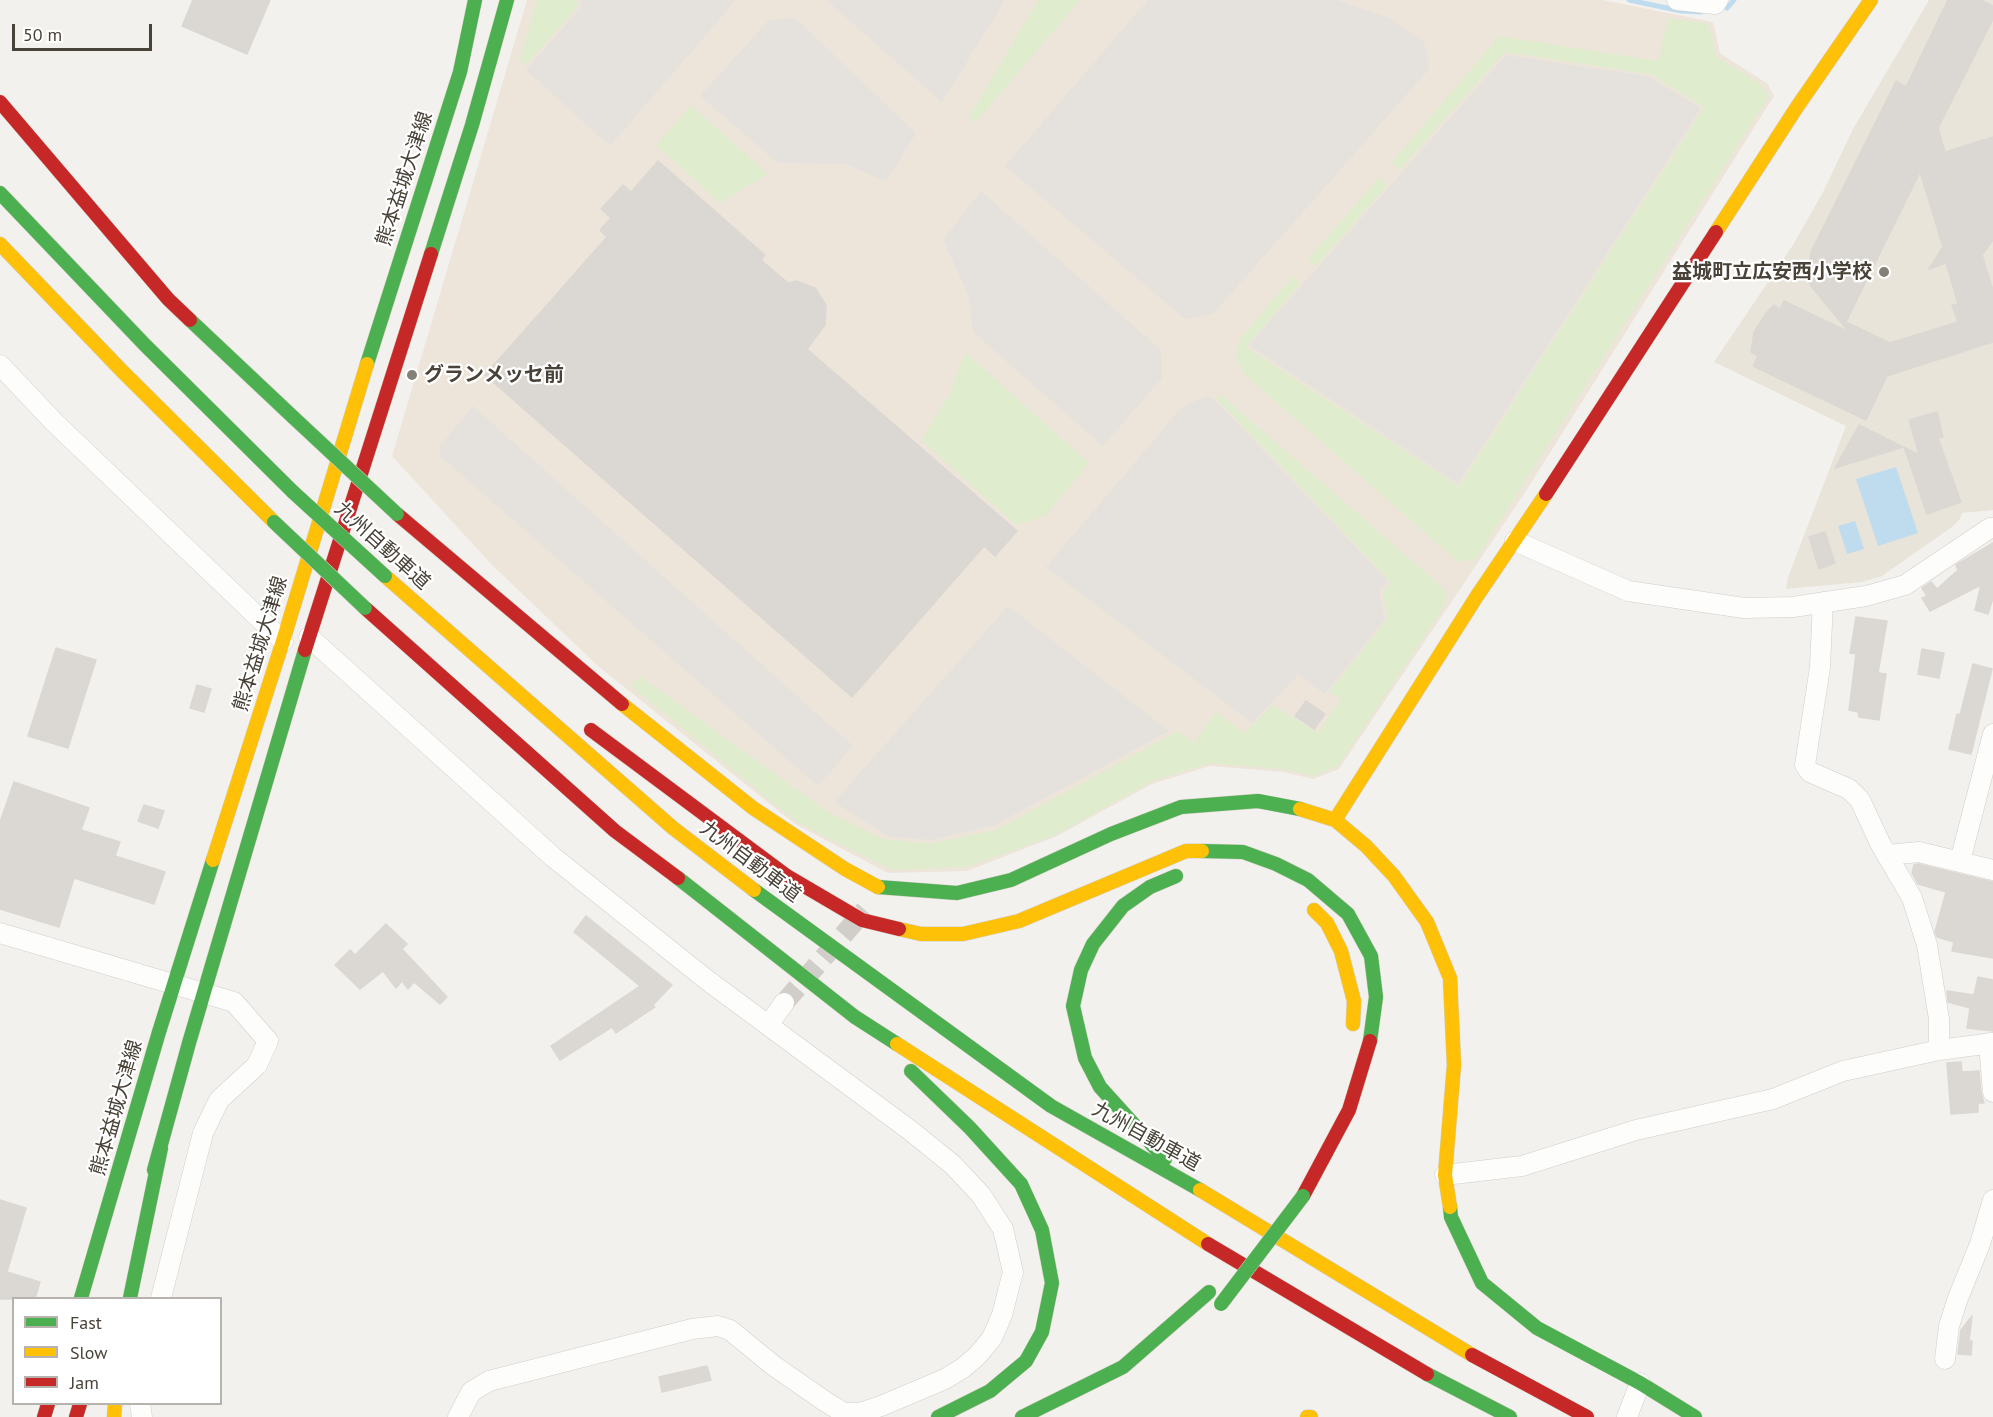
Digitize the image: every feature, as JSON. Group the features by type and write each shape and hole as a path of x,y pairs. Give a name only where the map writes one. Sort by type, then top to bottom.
{"main road":[{"path":"460,72 457,36 465,0"},
{"name":"熊本益城大津線","path":"82,1297 376,332 460,72 475,0"},
{"path":"120,1277 161,1148 189,1043 309,637 472,125 507,0"},
{"path":"1335,820 1477,596 1797,107 1871,0"},
{"path":"0,102 168,299 397,514 654,731 753,808 845,869 880,888 957,893 1011,880 1111,834 1181,807 1258,801 1302,809 1335,820 1366,846 1394,876 1427,922 1450,978 1454,1065 1445,1176 1451,1217 1482,1283 1537,1328 1640,1383 1695,1417"},
{"name":"九州自動車道","path":"0,193 145,345 293,492 385,576 673,828 778,908 1051,1106 1195,1187 1451,1343 1587,1417"},
{"path":"0,244 122,371 274,522 365,608 615,831 729,917 855,1017 1176,1225 1432,1377 1510,1417"},
{"path":"385,576 529,684"},
{"path":"576,719 787,876 862,920 921,934 963,933 1019,921 1186,851 1243,852 1276,864 1308,880 1348,915 1371,956 1376,997 1369,1047 1349,1110 1303,1196 1221,1304 1207,1318"},
{"path":"1186,874 1174,876 1150,887 1123,906 1093,944 1081,970 1073,1006 1085,1058 1100,1087 1161,1155 1195,1187"},
{"path":"1305,902 1327,923 1341,951 1352,984 1354,1001 1352,1034"},
{"path":"855,1017 970,1128 1021,1184 1042,1230 1052,1283 1042,1332 1026,1361 990,1391 938,1417"},
{"path":"130,1297 161,1148"},
{"path":"1022,1417 1123,1367 1216,1283 1269,1210"}],"street":[{"path":"1677,0 1715,4 1718,0"},
{"path":"0,366 54,422 283,641"},
{"path":"1515,541 1628,591 1744,608 1793,607 1866,596 1905,585 1993,528"},
{"path":"1823,602 1820,667 1805,765 1810,771 1849,789 1860,800 1887,855 1912,898 1927,945 1939,1019 1939,1050"},
{"path":"309,637 553,857 707,980 769,1024 953,1165 981,1195 1004,1229 1013,1272 1002,1315 992,1338 963,1368 945,1379 860,1413 844,1413 809,1392 730,1330 718,1326 692,1329 489,1381 471,1392 458,1417"},
{"path":"1960,861 1989,764 1993,734"},
{"path":"1887,855 1919,852 1993,870"},
{"path":"867,908 880,888"},
{"path":"0,933 234,1002 268,1041 257,1065 219,1100 203,1133 162,1297"},
{"path":"769,1024 784,1003"},
{"path":"1445,1176 1522,1166 1636,1130 1773,1099 1843,1071 1939,1050 1991,1043 1993,1092"},
{"path":"1945,1359 1949,1326 1980,1244 1993,1200"},
{"path":"1628,1417 1640,1383"}],"shaded area":[{"path":"527,0 1603,0 1713,22 1720,53 1768,84 1774,96 1526,491 1339,769 1313,779 1283,772 1210,766 1152,784 1057,836 967,871 888,873 795,824 598,666 492,565 392,456"},
{"path":"579,0 736,0 610,146 526,70 583,5"},
{"path":"826,0 1005,0 942,102"},
{"path":"1148,0 1338,0 1387,17 1424,42 1430,68 1213,314 1185,319 1005,166"},
{"name":"益城町立広安西小学校","path":"1929,0 1993,0 1993,510 1962,513 1960,519 1952,527 1882,576 1862,582 1786,589 1788,577 1846,426 1714,362 1793,245 1823,192 1853,129"},
{"path":"794,17 916,133 886,182 846,164 778,163 700,96 768,21"},
{"path":"1506,55 1648,76 1701,108 1458,484 1249,345"},
{"path":"981,191 1161,350 1162,378 1103,446 973,332 968,294 943,240"},
{"path":"1206,396 1215,400 1388,581 1379,592 1385,619 1325,694 1298,675 1252,723 1046,567 1182,407"},
{"path":"473,406 853,746 818,786 440,456 440,446"},
{"path":"1008,606 1169,731 995,825 932,840 890,837 834,802"}],"green space":[{"path":"537,0 574,0 580,4 527,64 519,61"},
{"path":"1038,0 1080,0 975,123 969,117"},
{"path":"1668,18 1709,24 1716,56 1759,83 1769,96 1476,559 1458,562 1244,374 1235,356 1240,339 1293,276 1300,284 1246,347 1459,486 1704,107 1650,74 1505,52 1400,169 1391,163 1499,36 1658,61"},
{"path":"691,105 768,174 720,203 656,145"},
{"path":"1380,176 1387,186 1316,266 1308,259"},
{"path":"965,352 1089,463 1045,516 1016,525 921,440 950,393"},
{"path":"1220,394 1447,591 1445,605 1339,765 1315,776 1281,769 1210,763 1152,781 1058,834 967,867 892,870 796,822 631,686 640,676 828,812 884,839 931,844 998,829 1178,731 1194,743 1216,712 1244,733 1273,705 1318,733 1341,698 1329,692 1388,618 1383,593 1391,582 1216,398"}],"water":[{"path":"1896,467 1918,533 1878,546 1856,479"},
{"path":"1855,521 1864,549 1847,554 1838,526"}],"building":[{"path":"193,0 270,0 247,54 182,26"},
{"path":"1948,0 1981,0 1993,6 1993,19 1938,128 1945,152 1993,137 1993,240 1982,255 1993,290 1993,342 1887,376 1866,420 1753,366 1758,356 1751,352 1754,332 1767,312 1774,305 1780,309 1784,301 1849,332 1810,285 1808,271 1811,252 1896,81 1906,87","holes":["1920,172 1943,247 1929,269 1946,263 1958,304 1952,305 1958,322 1890,343 1846,322"]},
{"path":"658,161 765,255 761,260 788,283 796,281 815,288 826,305 825,325 807,349 1017,531 995,556 984,546 852,697 485,375 607,237 600,230 611,218 601,209 623,185 631,192"},
{"path":"1937,412 1943,437 1938,438 1961,502 1927,514 1904,447 1919,455 1909,420"},
{"path":"1859,425 1903,447 1835,468"},
{"path":"1825,532 1835,563 1819,569 1809,537"},
{"path":"1993,543 1993,598 1988,614 1975,610 1981,585 1930,611 1922,598 1927,596 1922,588 1931,582 1937,589 1958,570 1956,565"},
{"path":"1856,617 1887,621 1878,673 1886,674 1879,720 1859,717 1858,712 1849,710 1856,654 1850,653"},
{"path":"56,648 96,660 68,748 28,736"},
{"path":"1922,649 1944,653 1939,678 1918,674"},
{"path":"1973,664 1992,669 1971,754 1949,749 1957,714 1960,715"},
{"path":"197,685 211,689 204,712 190,708"},
{"path":"1306,701 1325,714 1314,729 1295,716"},
{"path":"14,782 89,808 81,830 120,842 115,856 165,872 154,904 74,878 59,927 0,909 0,822"},
{"path":"144,805 164,811 158,828 138,821"},
{"path":"1918,864 1993,882 1993,958 1952,951 1954,942 1937,937 1935,932 1946,892 1918,884 1912,873 1914,865"},
{"path":"586,916 672,985 653,1005 655,1007 616,1033 612,1027 560,1060 551,1046 640,986 574,932"},
{"path":"386,924 407,944 402,949 447,997 440,1004 414,982 408,989 402,981 396,988 383,971 360,989 335,965 350,950 355,955"},
{"path":"1978,977 1993,980 1993,1031 1967,1028 1970,1008 1948,1002 1947,991 1974,995"},
{"path":"1961,1062 1962,1072 1979,1071 1984,1103 1978,1103 1978,1112 1951,1114 1947,1063"},
{"path":"0,1200 26,1208 7,1272 40,1282 36,1297 0,1299"},
{"path":"1972,1316 1969,1341 1972,1341 1971,1355 1958,1354 1961,1330"},
{"path":"707,1366 711,1380 662,1392 659,1377"}],"waterway":[{"path":"1629,0 1681,11 1701,12"},
{"path":"1727,8 1734,0"}],"tunnel":[{"path":"784,1003 865,910"}],"traffic: fast":[{"path":"367,364 460,72 475,0"},
{"path":"431,254 472,125 507,0"},
{"path":"0,193 145,345 293,492"},
{"path":"190,320 294,418"},
{"path":"294,418 397,514"},
{"path":"293,492 385,576"},
{"path":"274,522 365,608"},
{"path":"154,1170 189,1043 305,650"},
{"path":"878,887 957,893 1011,880 1111,834 1181,807 1258,801 1300,809"},
{"path":"1202,851 1243,852 1276,864 1308,880 1348,914 1371,956 1376,997 1370,1041"},
{"path":"81,1297 159,1032 213,860"},
{"path":"1165,1159 1100,1087 1085,1058 1073,1006 1081,970 1093,944 1123,906 1150,887 1176,876"},
{"path":"678,878 855,1017 897,1044"},
{"path":"754,890 1051,1106 1200,1190"},
{"path":"911,1071 970,1128 1021,1184 1042,1230 1052,1283 1042,1332 1026,1361 990,1391 938,1417"},
{"path":"130,1297 161,1148"},
{"path":"1221,1304 1303,1196"},
{"path":"1450,1207 1451,1217 1482,1283 1537,1328 1640,1383 1695,1417"},
{"path":"1022,1417 1123,1367 1209,1292"},
{"path":"1427,1374 1510,1417"}],"traffic: slow":[{"path":"1716,232 1797,107 1871,0"},
{"path":"0,244 122,371 274,522"},
{"path":"213,860 283,641 367,364"},
{"path":"1335,820 1477,596 1546,494"},
{"path":"385,576 673,828 754,890"},
{"path":"622,704 753,808 845,869 878,887"},
{"path":"1300,809 1335,820 1366,846 1394,876 1427,922 1450,978 1454,1065 1445,1175 1450,1207"},
{"path":"899,929 921,934 963,934 1019,921 1186,851 1202,851"},
{"path":"1314,910 1327,923 1341,951 1354,1001 1353,1024"},
{"path":"897,1044 1208,1244"},
{"path":"1200,1190 1472,1355"},
{"path":"114,1417 115,1405"}],"traffic: jam":[{"path":"0,102 168,299 190,320"},
{"path":"1546,494 1716,232"},
{"path":"305,650 431,254"},
{"path":"397,514 622,704"},
{"path":"365,608 615,831 678,878"},
{"path":"591,730 787,876 862,920 899,929"},
{"path":"1303,1196 1349,1110 1370,1041"},
{"path":"1208,1244 1427,1374"},
{"path":"1472,1355 1587,1417"},
{"path":"44,1417 48,1405"},
{"path":"76,1417 80,1405"}],"place":[{"name":"益城町立広安西小学校","path":"1884,272"},
{"name":"グランメッセ前","path":"412,375"}]}
